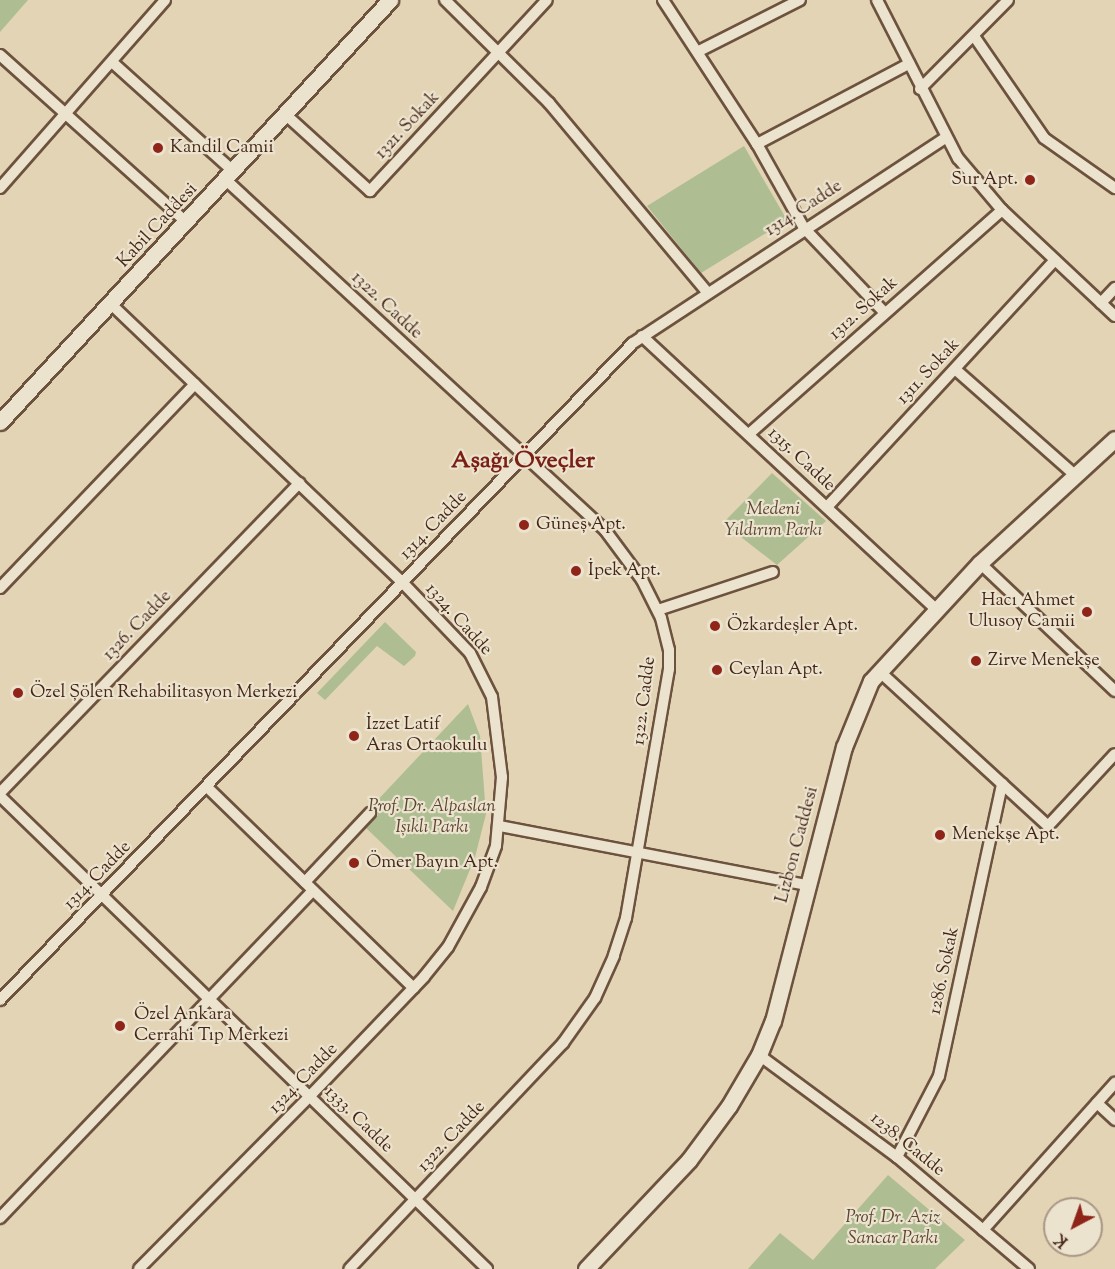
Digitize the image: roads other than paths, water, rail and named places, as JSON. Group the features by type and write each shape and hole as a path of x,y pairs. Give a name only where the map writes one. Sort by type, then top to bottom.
{"main road":[{"name":"Kabil Caddesi","path":"0,422 112,305 390,0"},
{"name":"Lizbon Caddesi","path":"1091,461 1115,429"},
{"name":"Lizbon Caddesi","path":"586,1269 689,1160 729,1106 759,1055 773,1021 844,747 879,671 980,563 1115,440"},
{"name":"Lizbon Caddesi","path":"1091,461 1115,445"}],"street":[{"path":"0,188 165,0"},
{"path":"445,0 499,52 580,137 706,291"},
{"name":"1321. Sokak","path":"285,114 370,191 547,0"},
{"path":"663,0 699,51 757,144 804,228 885,313"},
{"path":"699,51 800,0"},
{"path":"877,0 945,138 1002,210 1115,316"},
{"path":"920,89 1008,0"},
{"path":"974,36 1044,138 1115,188"},
{"path":"0,54 187,223"},
{"name":"1322. Cadde","path":"112,62 613,539 634,567 658,610 666,638 669,669 639,853 621,937 586,1014 349,1269"},
{"path":"757,144 909,64"},
{"name":"1314. Cadde","path":"0,1000 208,788 402,583 642,336 706,291 945,138"},
{"name":"1312. Sokak","path":"748,434 1002,210"},
{"name":"1311. Sokak","path":"827,507 1055,260"},
{"path":"1101,303 1115,288"},
{"name":"1324. Cadde","path":"112,305 299,483 464,646 485,678 497,722 502,777 500,826 489,868 465,919 414,988 139,1269"},
{"name":"1315. Cadde","path":"642,336 936,609"},
{"path":"955,369 1075,475"},
{"path":"0,588 195,384"},
{"name":"1326. Cadde","path":"0,794 299,483"},
{"path":"980,563 1111,687 1115,674"},
{"path":"658,610 773,572"},
{"path":"879,671 1048,826 1115,754"},
{"name":"1286. Sokak","path":"897,1156 939,1076 1002,784"},
{"path":"208,788 414,988"},
{"name":"1333. Cadde","path":"0,794 487,1269"},
{"path":"0,1218 211,999 370,813"},
{"path":"500,826 807,885"},
{"name":"1238. Cadde","path":"759,1055 897,1156 1029,1269"},
{"path":"983,1230 1115,1083"},
{"path":"1097,1103 1115,1120"}],"place":[{"name":"Kandil Camii","path":"158,148"},
{"name":"Sur Apt.","path":"1030,180"},
{"name":"Güneş Apt.","path":"524,525"},
{"name":"İpek Apt.","path":"576,571"},
{"name":"Hacı Ahmet Ulusoy Camii","path":"1087,612"},
{"name":"Özkardeşler Apt.","path":"715,626"},
{"name":"Zirve Menekşe","path":"976,661"},
{"name":"Ceylan Apt.","path":"717,670"},
{"name":"Özel Şölen Rehabilitasyon Merkezi","path":"18,693"},
{"name":"İzzet Latif Aras Ortaokulu","path":"354,736"},
{"name":"Menekşe Apt.","path":"940,835"},
{"name":"Ömer Bayın Apt.","path":"354,863"},
{"name":"Özel Ankara Cerrahi Tıp Merkezi","path":"120,1026"}],"district":[{"name":"Aşağı Öveçler","path":"523,462"}],"park label":[{"name":"Medeni Yıldırım Parkı","path":"773,521"},
{"name":"Prof. Dr. Alpaslan Işıklı Parkı","path":"432,818"},
{"name":"Prof. Dr. Aziz Sancar Parkı","path":"893,1229"}]}
